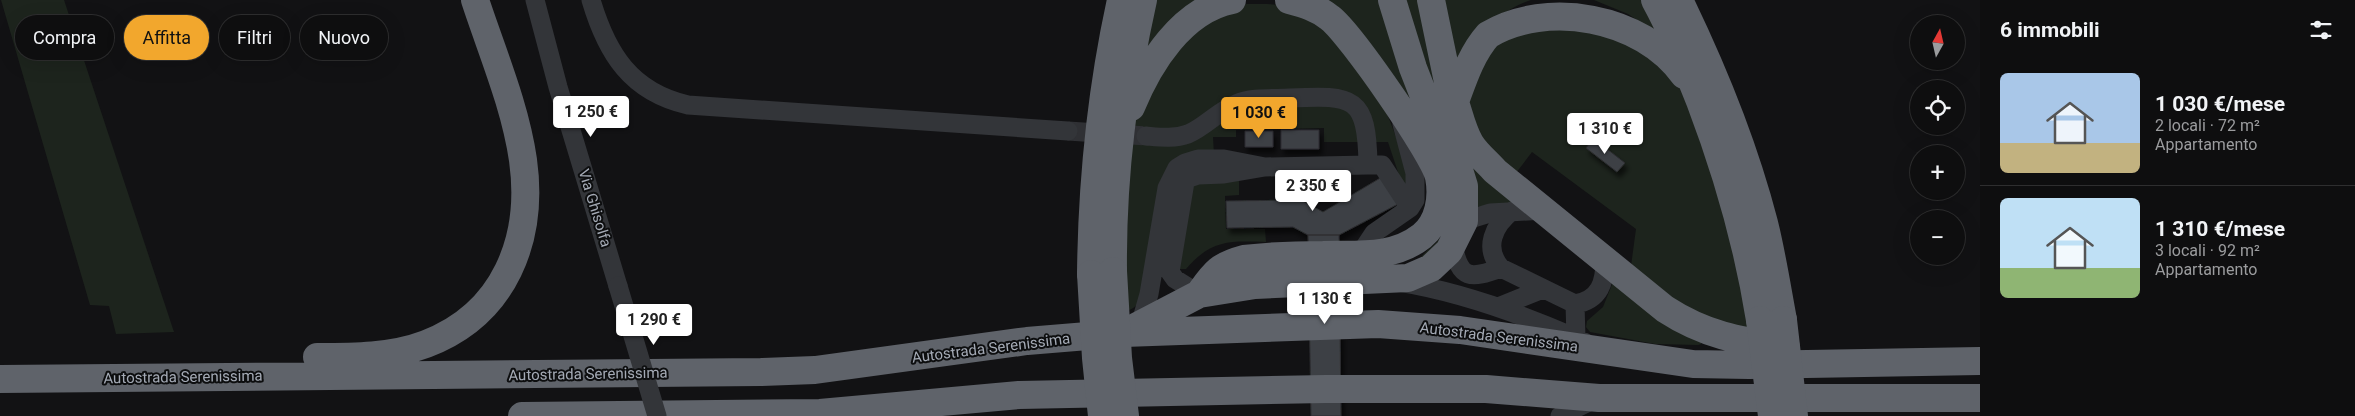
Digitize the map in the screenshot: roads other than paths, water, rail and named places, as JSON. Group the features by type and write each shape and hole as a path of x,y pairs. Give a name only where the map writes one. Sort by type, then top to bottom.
{"highway":[{"path":"37,378 252,357 367,356 398,352 433,341 467,321 489,301 505,280 516,254 526,207 524,174 517,129 475,0"},
{"path":"1102,416 1096,358 1102,272 1097,146 1106,77 1122,0"},
{"path":"1125,416 1117,348 1102,272 1112,229 1118,146 1126,77 1143,0"},
{"path":"1118,146 1136,95 1168,43 1196,17 1211,7 1232,0"},
{"path":"1199,294 1216,270 1226,264 1244,259 1379,254 1401,248 1422,236 1434,220 1441,200 1439,175 1434,164 1397,106 1343,30 1331,18 1315,8 1289,0"},
{"path":"1133,328 1199,294 1255,285 1388,280 1421,273 1442,260 1453,245 1464,221 1466,198 1460,172 1420,86 1392,0"},
{"path":"1431,0 1449,87 1456,99 1460,119 1471,145 1495,171 1665,309 1708,332 1736,340 1904,362"},
{"path":"1656,0 1687,65 1734,199 1747,249 1771,320 1794,416"},
{"path":"1679,0 1717,84 1749,172 1764,225 1771,320 1772,416"},
{"path":"1456,99 1470,62 1489,34 1516,14 1532,7 1549,4 1590,7 1628,23 1664,53 1680,69 1695,90"},
{"name":"Autostrada Serenissima","path":"0,379 761,372 834,368 1133,328 1378,324 1460,330 1587,344 1693,364 1748,365 1980,361"},
{"path":"522,416 820,413 986,397 1123,393 1486,389 1598,398 1975,398"},
{"path":"1777,416 1975,398"},
{"path":"820,413 849,416"}],"street":[{"name":"Via Ghisolfa","path":"535,0 558,87 657,416"},
{"path":"591,0 609,48 625,71 646,88 667,100 698,106 1068,131"},
{"path":"1146,136 1174,137 1188,134 1229,107 1243,101 1329,96 1353,104 1362,114 1368,141 1368,166"},
{"path":"1360,254 1374,233 1410,208 1415,200 1416,184 1397,106"},
{"path":"1133,328 1149,294 1167,188 1177,168 1198,159 1224,159 1265,167"},
{"path":"1199,294 1175,279 1170,272 1185,182 1189,178 1198,175 1224,174 1265,167 1382,165 1410,208"},
{"path":"1464,221 1490,213 1544,210"},
{"path":"1512,211 1499,222 1492,237 1493,256 1501,268 1575,304 1590,299 1601,288 1605,275 1605,260"},
{"path":"1453,245 1459,268 1468,275 1482,275 1501,268"},
{"path":"1388,280 1472,298 1587,344"},
{"path":"1498,307 1543,289"},
{"path":"1575,304 1587,344"},
{"path":"1560,416 1598,398"}],"tunnel":[{"path":"1068,131 1146,136"}]}
